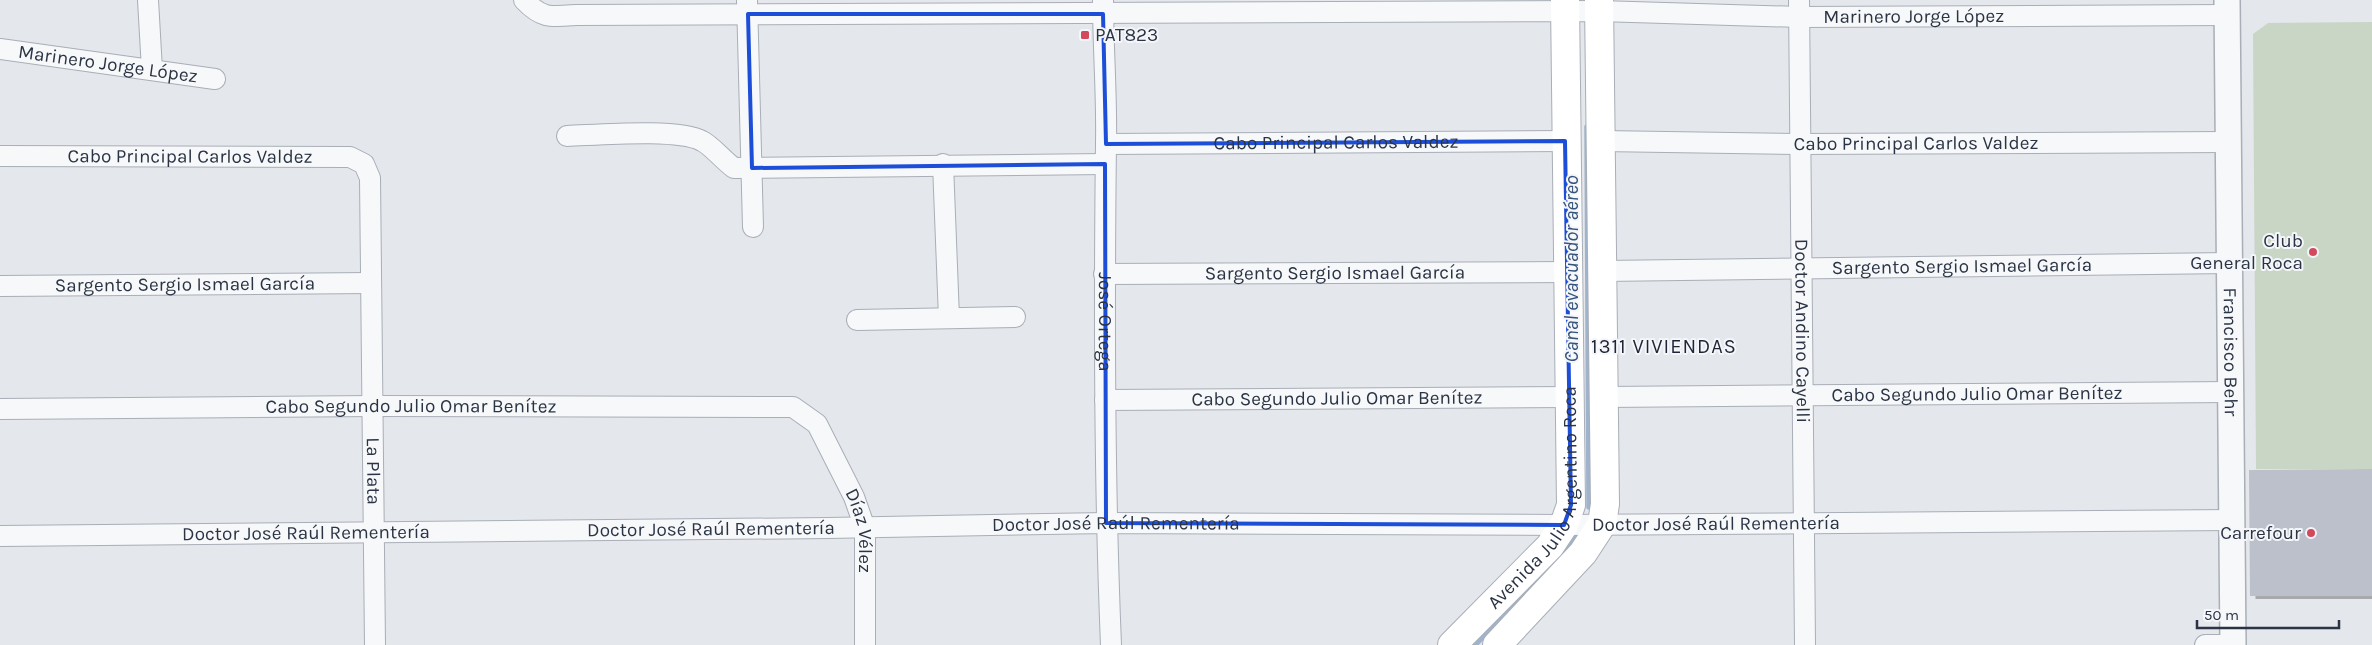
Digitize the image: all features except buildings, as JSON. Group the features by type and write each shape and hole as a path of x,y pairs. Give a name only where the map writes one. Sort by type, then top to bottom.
{"main road":[{"name":"Avenida Julio Argentino Roca","path":"1452,645 1550,546 1564,525 1571,504 1565,6"},
{"name":"Avenida Julio Argentino Roca","path":"1496,645 1583,553 1602,524 1605,504 1605,397 1599,6"}],"street":[{"path":"148,0 152,70"},
{"path":"524,0 532,9 548,18 574,8 1103,7"},
{"path":"747,7 754,227"},
{"name":"Marinero Jorge López","path":"1103,7 2227,8"},
{"name":"José Ortega","path":"1103,7 1106,144 1104,274 1106,523 1111,645"},
{"name":"Doctor Andino Cayelli","path":"1799,8 1805,645"},
{"name":"Francisco Behr","path":"2227,8 2233,645"},
{"name":"Marinero Jorge López","path":"0,49 215,79"},
{"path":"567,136 681,134 703,141 734,168 944,164 1105,164"},
{"name":"Cabo Principal Carlos Valdez","path":"1106,144 1566,141"},
{"name":"Cabo Principal Carlos Valdez","path":"1602,141 1800,144 2229,142"},
{"name":"Cabo Principal Carlos Valdez","path":"0,156 350,156 364,164 370,178"},
{"path":"944,164 949,318"},
{"name":"La Plata","path":"370,178 375,645"},
{"name":"Sargento Sergio Ismael García","path":"1603,271 2230,263"},
{"name":"Sargento Sergio Ismael García","path":"1104,274 1568,272"},
{"name":"Sargento Sergio Ismael García","path":"0,286 371,283"},
{"path":"857,320 1015,317"},
{"name":"Cabo Segundo Julio Omar Benítez","path":"1605,397 2231,392"},
{"name":"Cabo Segundo Julio Omar Benítez","path":"1105,400 1571,397"},
{"name":"Cabo Segundo Julio Omar Benítez","path":"0,409 372,406 793,407 817,424"},
{"name":"Díaz Vélez","path":"817,424 854,497 865,528 865,645"},
{"name":"Doctor José Raúl Rementería","path":"0,536 865,528 1106,523 1564,525 2232,520"},
{"path":"2205,645 2233,645"}],"highlighted area":[{"path":"748,14 1103,14 1106,144 1565,141 1571,505 1564,525 1106,523 1105,164 752,168"}],"green space":[{"name":"Club General Roca","path":"2372,22 2372,469 2256,469 2253,34 2268,23"}],"waterway":[{"name":"Canal evacuador aéreo","path":"1587,127 1589,507"},
{"name":"Canal evacuador aéreo","path":"1559,555 1576,537"},
{"name":"Canal evacuador aéreo","path":"1475,645 1546,570"}],"place":[{"name":"PAT823","path":"1085,35"},
{"name":"Club General Roca","path":"2313,252"},
{"name":"Carrefour","path":"2311,533"}],"district":[{"name":"1311 VIVIENDAS","path":"1664,346"}]}
